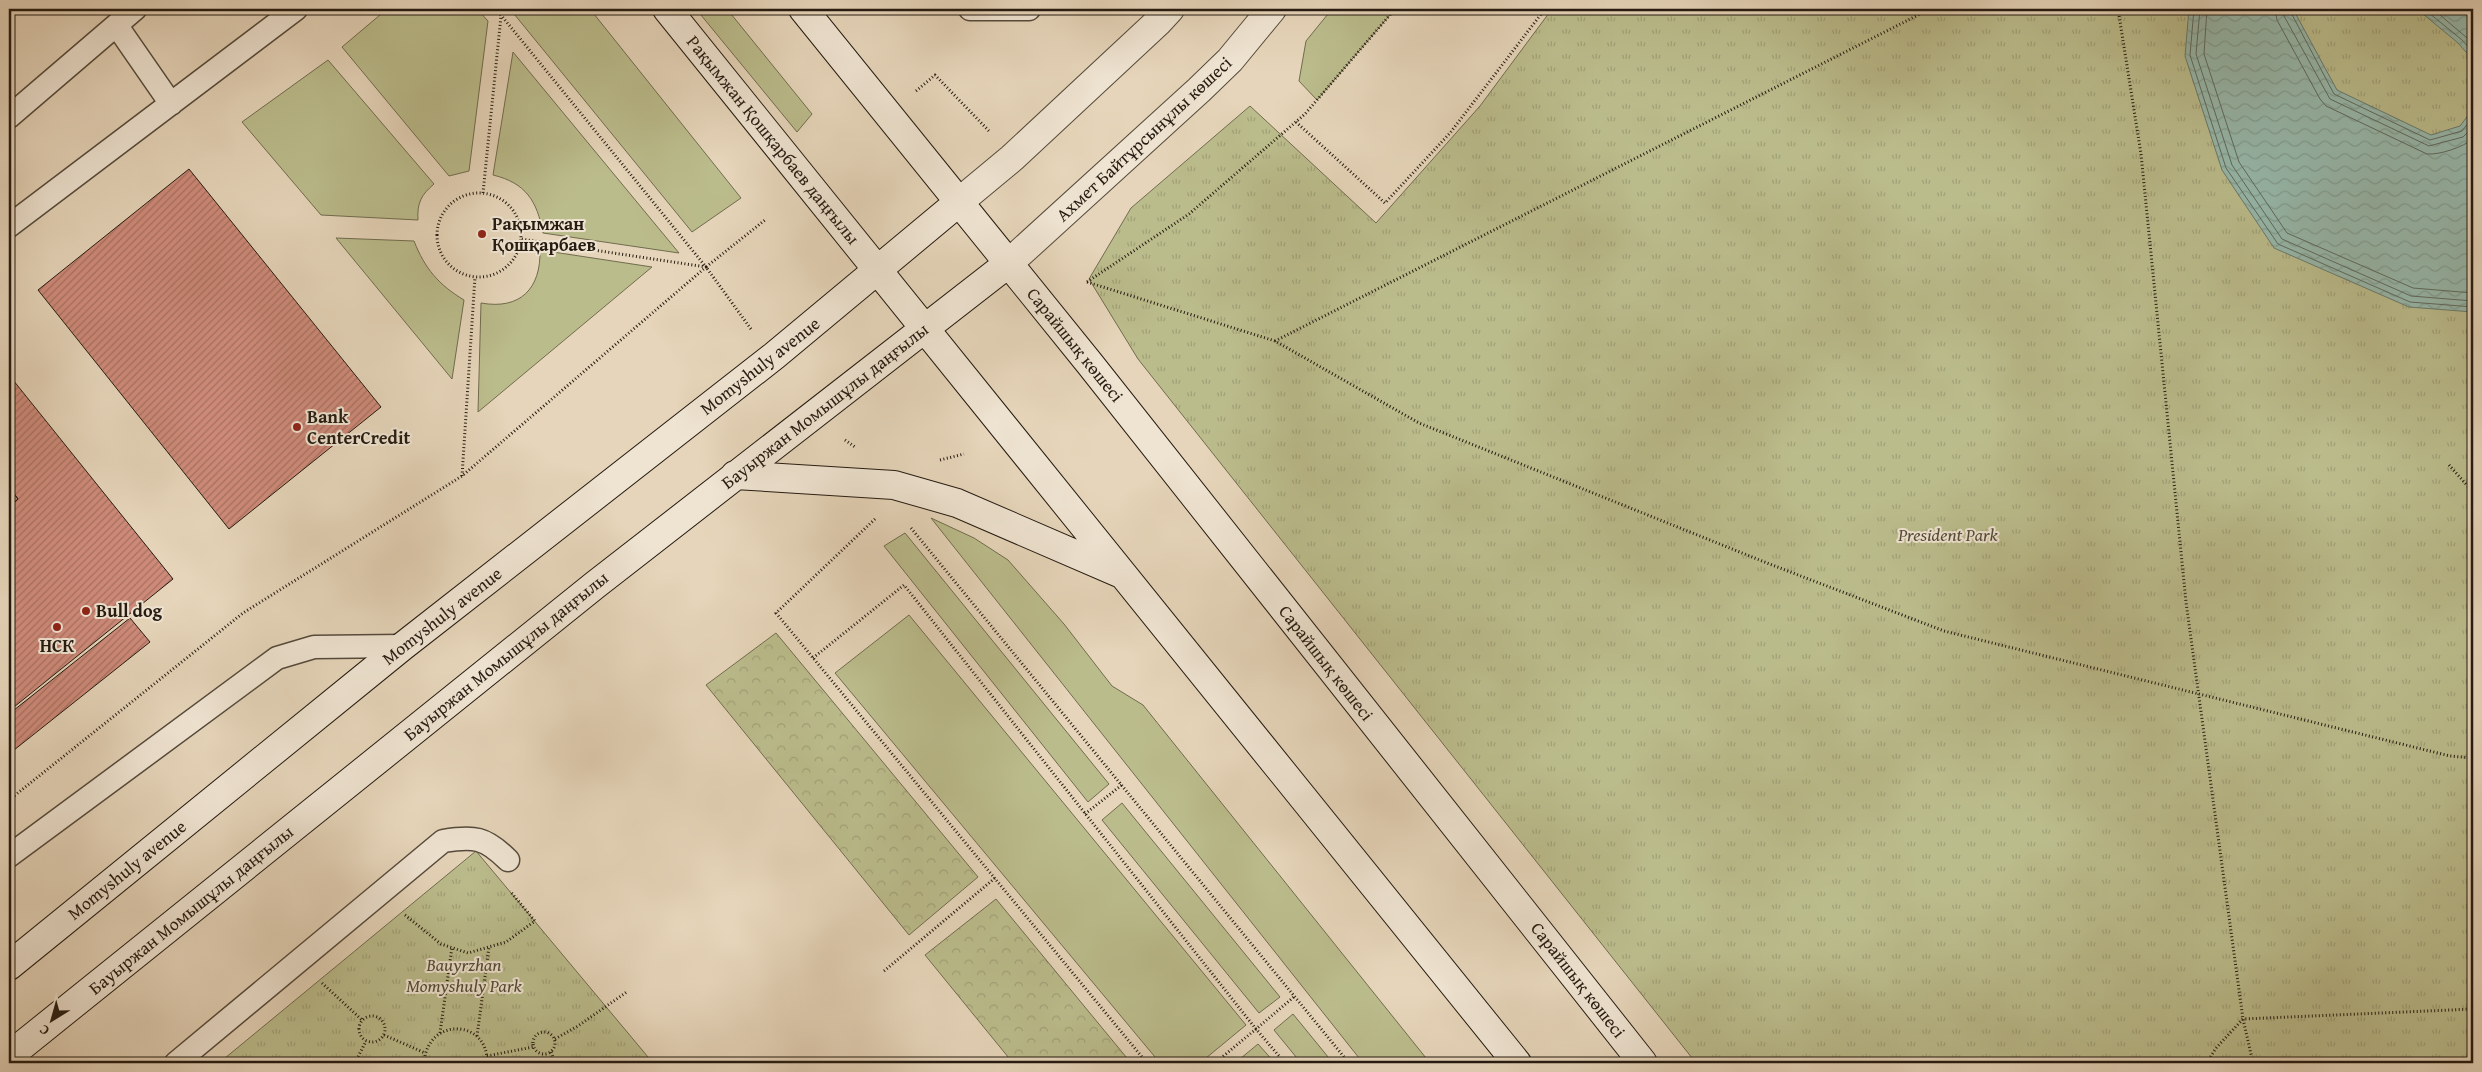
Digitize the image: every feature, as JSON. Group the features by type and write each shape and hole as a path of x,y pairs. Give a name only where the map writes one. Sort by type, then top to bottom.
{"main road":[{"name":"Рақымжан Қошқарбаев даңғылы","path":"668,9 924,328"},
{"path":"804,9 959,202"},
{"path":"878,271 1012,158 1170,9"},
{"name":"Ахмет Байтұрсынұлы көшесі","path":"1009,263 1199,90 1230,60 1272,9"},
{"name":"Сарайшық көшесі","path":"959,202 1644,1063"},
{"name":"Бауыржан Момышұлы даңғылы","path":"9,1056 595,585 1009,263"},
{"name":"Momyshuly avenue","path":"9,966 403,646 774,356 878,271"},
{"path":"924,328 1517,1063"},
{"path":"735,475 894,485 957,503 1122,574"}],"lane":[{"path":"9,117 136,9"},
{"path":"9,226 296,9"},
{"path":"970,9 1029,9"},
{"path":"116,26 171,104"},
{"path":"9,856 277,658 314,647 403,646"},
{"path":"176,1063 443,841 468,837 492,844 508,860"}],"path":[{"path":"496,9 706,268 753,331"},
{"path":"1395,9 1296,122 1189,214 1087,282 1275,341 1419,423 1767,563 1944,631 2200,696 2450,756 2473,758"},
{"path":"1296,122 1385,203 1450,133 1545,9"},
{"path":"1275,341 1930,9"},
{"path":"2118,9 2141,154 2186,602 2243,1019 2252,1063"},
{"path":"483,193 501,15"},
{"path":"916,91 935,75 991,134"},
{"path":"483,193 499,198 512,208 520,223 521,239 517,255 506,268 491,276 475,277 459,272 446,262 438,248 437,231 442,215 452,202 467,195 483,193"},
{"path":"9,800 243,613 462,476 765,220"},
{"path":"521,239 706,268"},
{"path":"462,476 475,277"},
{"path":"2449,465 2473,492"},
{"path":"876,517 776,613 1147,1063"},
{"path":"910,526 1123,784 1349,1063"},
{"path":"814,658 904,585 1285,1063"},
{"path":"1085,814 1123,784"},
{"path":"884,972 995,878"},
{"path":"402,912 441,944 468,953 506,942 535,921 505,886"},
{"path":"440,1034 452,947"},
{"path":"477,1037 489,947"},
{"path":"319,980 362,1020"},
{"path":"555,1039 628,991"},
{"path":"1215,1063 1295,996"},
{"path":"2207,1063 2216,1048 2243,1019 2473,1009"},
{"path":"369,1016 378,1016 386,1026 384,1035 377,1042 366,1041 359,1032 362,1020 369,1016"},
{"path":"424,1063 429,1043 440,1034 454,1029 464,1030 477,1037 486,1050 487,1063"},
{"path":"539,1033 550,1033 555,1039 555,1046 551,1052 541,1054 533,1047 534,1039 539,1033"},
{"path":"384,1035 425,1053"},
{"path":"355,1063 366,1041"},
{"path":"487,1056 533,1047"},
{"path":"551,1052 555,1063"}],"green space":[{"path":"387,9 477,9 488,21 469,171 449,176 342,47"},
{"path":"510,9 590,9 741,198 692,232"},
{"path":"696,9 727,9 812,114 797,132"},
{"path":"1332,9 1395,9 1317,100 1299,81 1306,41"},
{"name":"President Park","path":"1552,9 2473,9 2473,1063 1696,1063 1138,359 1089,279 1131,208 1250,106 1376,223 1480,106"},
{"path":"513,52 679,253 543,233 533,203 522,188 504,178 493,175"},
{"path":"328,60 434,184 421,200 418,209 418,220 321,215 242,122"},
{"path":"336,238 414,241 428,268 440,282 464,300 452,379"},
{"path":"540,250 652,267 478,412 481,303 507,303 517,300 526,294 537,276"},
{"path":"931,518 974,538 1008,560 1064,624 1112,686 1143,705 1430,1063 1363,1063"},
{"path":"905,533 1109,784 1088,802 884,546"},
{"path":"909,615 1246,1025 1200,1063 1160,1063 835,673"},
{"path":"776,633 978,877 909,935 706,685"},
{"path":"1122,803 1280,997 1259,1013 1102,820"},
{"name":"Bauyrzhan Momyshuly Park","path":"476,851 653,1063 219,1063"},
{"path":"996,899 1131,1063 1013,1063 925,955"},
{"path":"1293,1014 1333,1063 1301,1063 1274,1030"},
{"path":"1258,1044 1275,1063 1235,1063"}],"water":[{"path":"2189,9 2293,9 2337,90 2431,135 2460,126 2473,109 2473,312 2409,307 2274,248 2222,170 2185,56"},
{"path":"2417,9 2473,9 2473,60 2458,43"}],"building":[{"path":"189,169 381,407 229,529 38,290"},
{"path":"9,375 173,579 9,711 9,507 18,499 9,487"},
{"path":"9,487 18,499 9,507"},
{"path":"130,618 150,642 9,754 9,714"}],"place":[{"name":"Рақымжан Қошқарбаев","path":"482,234"},
{"name":"Bank CenterCredit","path":"297,427"},
{"name":"Bull dog","path":"86,611"},
{"name":"НСК","path":"57,627"}]}
